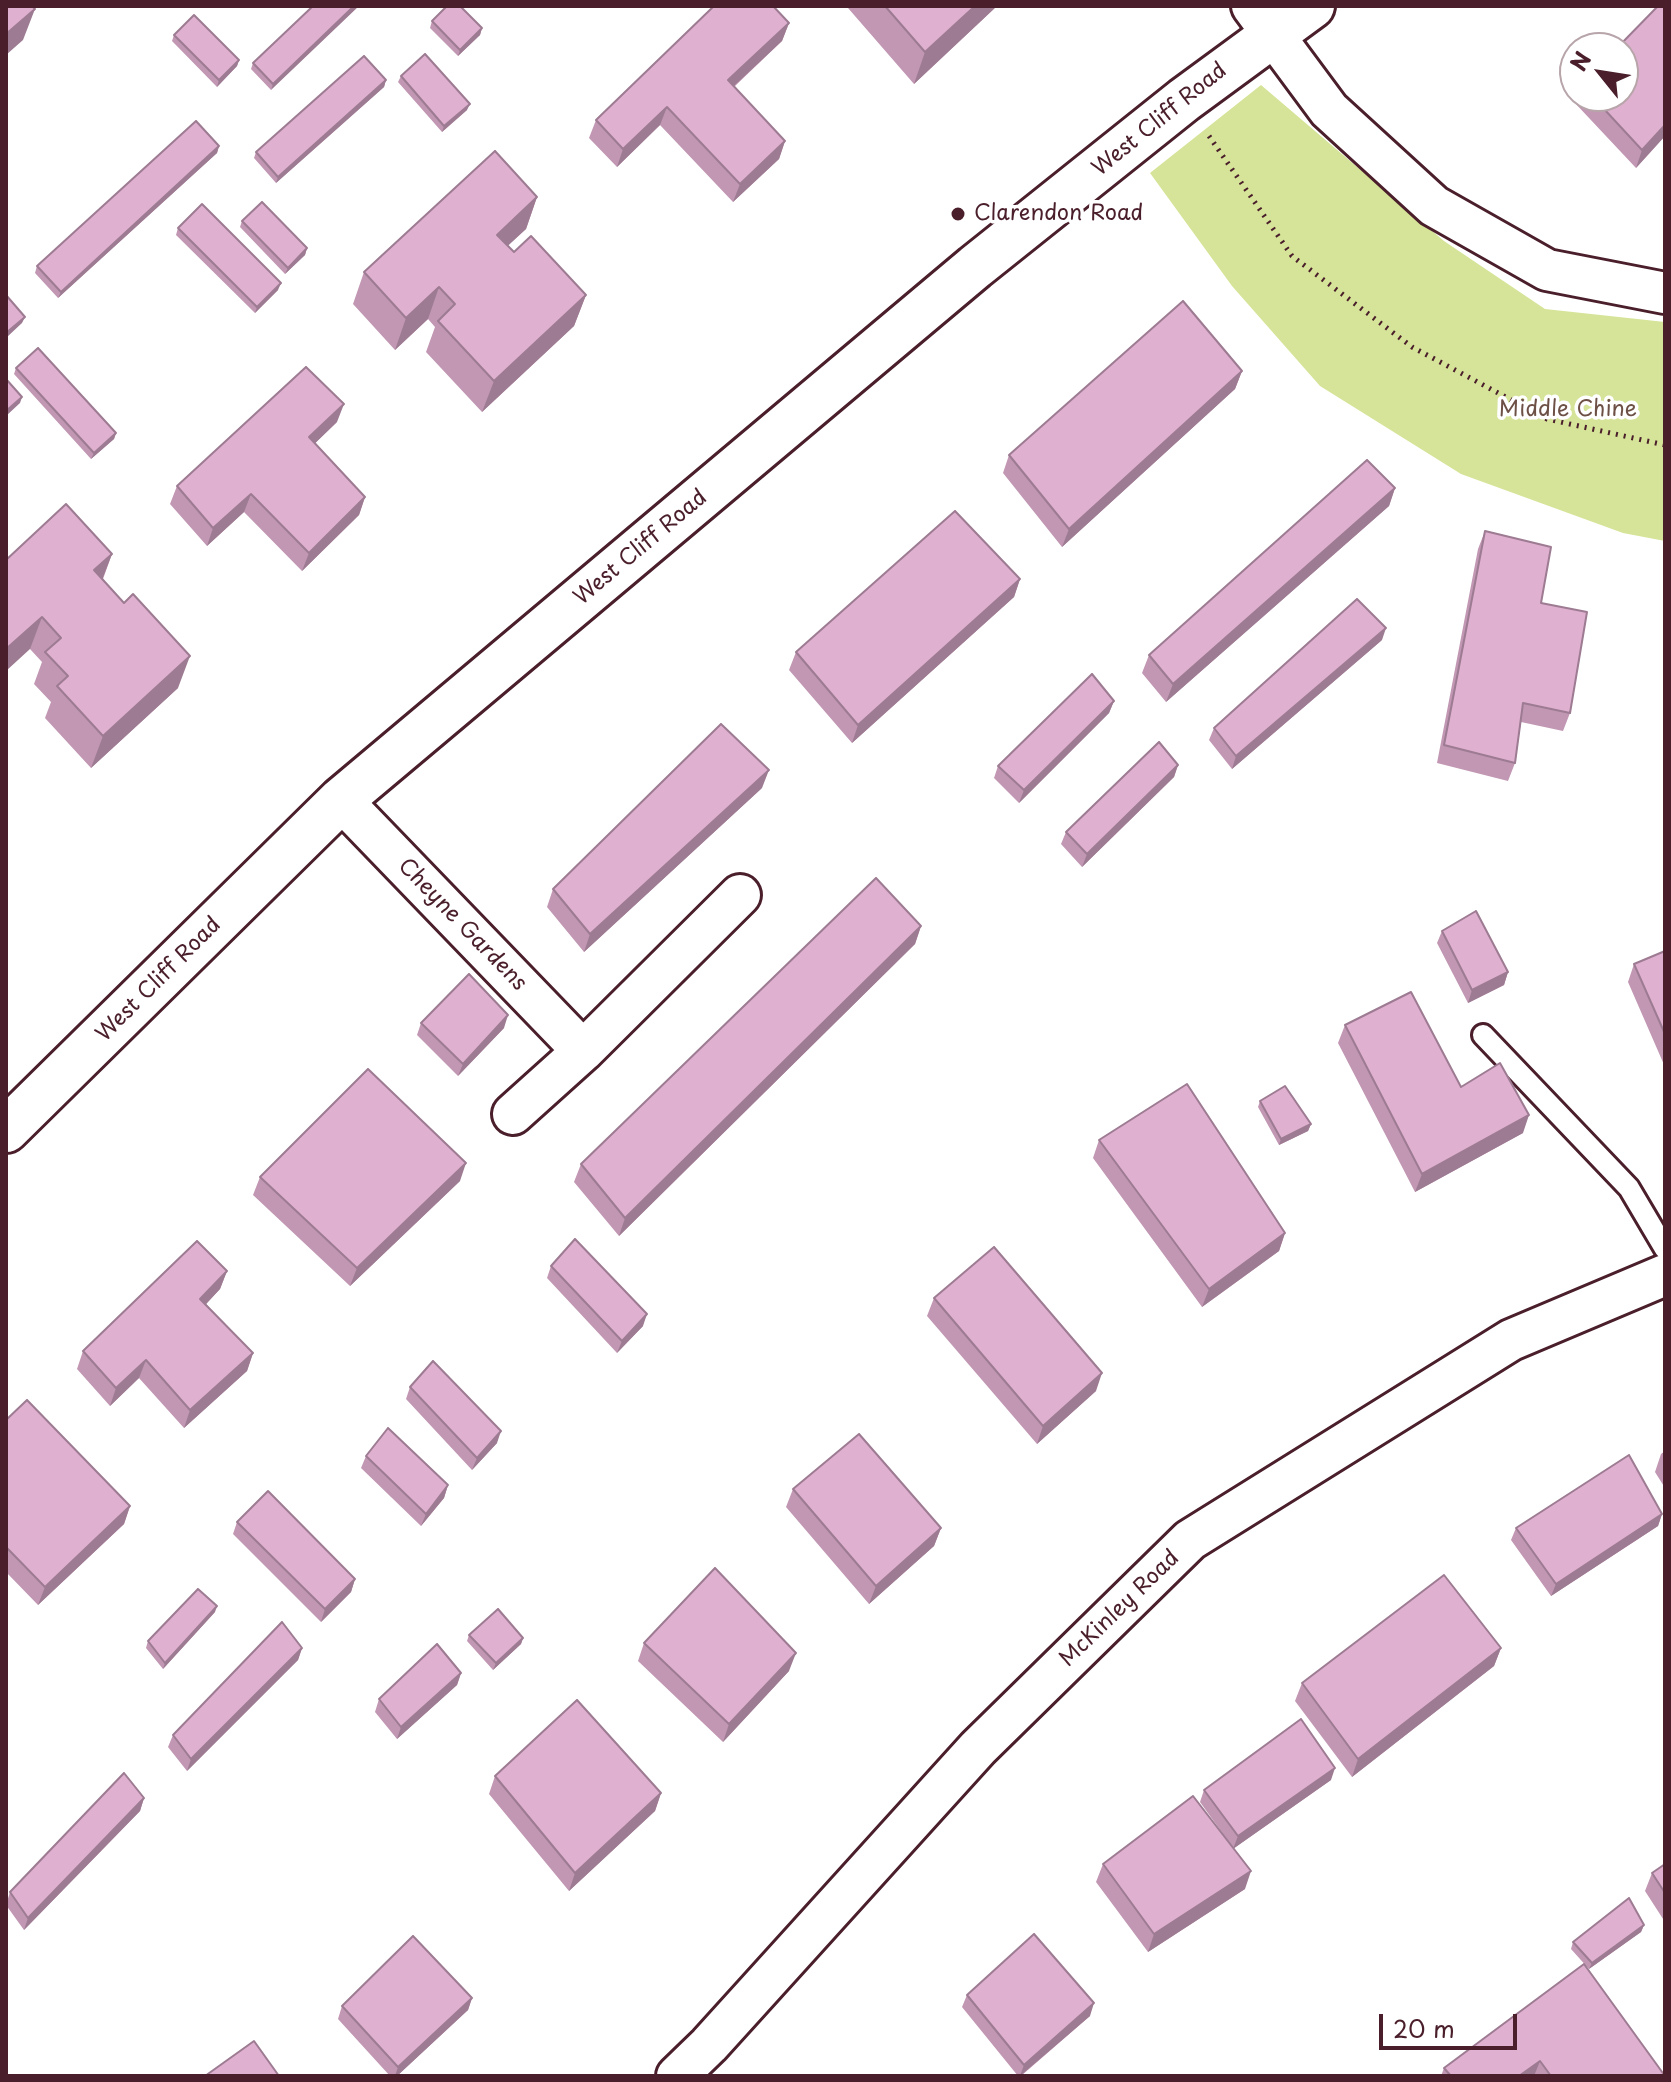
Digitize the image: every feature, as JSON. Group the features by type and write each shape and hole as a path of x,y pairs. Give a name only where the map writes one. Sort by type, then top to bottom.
{"street":[{"name":"West Cliff Road","path":"6,1130 341,800 975,267 1261,20 1312,6"},
{"path":"1261,20 1329,110 1434,206 1547,270 1665,293"},
{"name":"Cheyne Gardens","path":"341,800 583,1051"},
{"path":"513,1114 583,1051 740,895"},
{"name":"McKinley Road","path":"677,2076 709,2045 978,1748 1190,1540 1511,1340 1665,1275"}],"lane":[{"path":"1483,1035 1629,1188 1665,1249"}],"path":[{"path":"1204,129 1292,256 1412,347 1547,419 1665,445"}],"green space":[{"name":"Middle Chine","path":"1261,85 1444,241 1545,309 1665,322 1665,541 1623,533 1461,474 1320,386 1232,286 1150,173"}],"building":[{"path":"6,6 32,6 35,9 6,34"},
{"path":"313,6 354,6 273,84 253,63"},
{"path":"447,6 460,6 482,28 460,50 432,21"},
{"path":"714,6 773,6 789,23 728,80 785,141 740,184 667,107 623,149 596,120"},
{"path":"885,6 975,6 925,52"},
{"path":"1658,6 1665,6 1665,125 1642,150 1607,112 1639,112 1639,32 1633,32"},
{"path":"194,15 239,60 219,80 174,35"},
{"path":"425,54 470,104 444,126 401,76"},
{"path":"364,56 386,80 278,177 256,152"},
{"path":"196,121 219,146 61,292 37,266"},
{"path":"495,151 537,197 497,235 514,252 531,236 586,295 494,381 438,321 455,304 439,287 406,318 364,272"},
{"path":"262,202 307,248 288,268 242,221"},
{"path":"202,204 281,283 257,307 178,228"},
{"path":"6,295 25,317 6,333"},
{"path":"1183,301 1242,371 1069,529 1009,455"},
{"path":"38,348 116,433 94,453 16,368"},
{"path":"306,367 344,404 309,437 365,497 309,553 251,494 213,528 177,486"},
{"path":"6,379 22,397 6,411"},
{"path":"1367,460 1395,488 1173,684 1149,655"},
{"path":"66,504 112,554 94,570 124,603 133,594 190,656 103,736 57,686 68,676 45,652 61,638 42,617 6,649 6,560"},
{"path":"955,511 1020,579 858,725 796,652"},
{"path":"1485,531 1551,547 1541,603 1587,612 1570,713 1523,703 1515,763 1444,745"},
{"path":"1357,599 1386,628 1236,756 1214,728"},
{"path":"1092,674 1114,701 1024,790 998,766"},
{"path":"721,724 769,770 590,934 553,889"},
{"path":"1159,742 1178,765 1087,854 1066,832"},
{"path":"876,878 921,926 625,1218 581,1164"},
{"path":"1476,911 1508,972 1472,990 1442,931"},
{"path":"1665,951 1665,1034 1634,964"},
{"path":"469,974 508,1015 463,1064 421,1023"},
{"path":"1411,992 1461,1087 1500,1063 1529,1115 1422,1174 1345,1025"},
{"path":"368,1069 466,1163 357,1268 260,1177"},
{"path":"1187,1084 1285,1233 1209,1289 1099,1140"},
{"path":"1285,1086 1311,1124 1281,1139 1260,1101"},
{"path":"575,1239 647,1314 622,1341 551,1266"},
{"path":"197,1241 227,1271 200,1299 253,1353 190,1410 146,1360 116,1388 83,1351"},
{"path":"994,1247 1102,1373 1043,1426 934,1298"},
{"path":"433,1361 501,1431 477,1458 410,1387"},
{"path":"27,1400 130,1506 45,1587 6,1547 6,1420"},
{"path":"388,1428 448,1485 426,1514 366,1456"},
{"path":"859,1434 941,1528 876,1586 793,1489"},
{"path":"1629,1455 1662,1514 1556,1584 1516,1528"},
{"path":"268,1491 355,1579 325,1609 237,1522"},
{"path":"715,1568 796,1653 729,1724 644,1643"},
{"path":"1444,1575 1501,1648 1358,1759 1302,1683"},
{"path":"198,1589 217,1606 165,1663 148,1641"},
{"path":"498,1609 523,1638 496,1663 469,1635"},
{"path":"282,1622 302,1648 191,1759 173,1735"},
{"path":"437,1644 461,1673 401,1727 379,1699"},
{"path":"577,1700 661,1793 575,1873 495,1776"},
{"path":"1301,1719 1335,1768 1238,1836 1204,1790"},
{"path":"124,1773 144,1798 28,1918 10,1892"},
{"path":"1193,1796 1251,1871 1154,1934 1103,1864"},
{"path":"1665,1864 1665,1893 1652,1873"},
{"path":"1629,1898 1644,1925 1592,1963 1573,1942"},
{"path":"1034,1934 1094,2003 1024,2065 967,1995"},
{"path":"413,1936 472,1998 398,2067 342,2006"},
{"path":"1584,1964 1665,2076 1551,2076 1540,2061 1519,2076 1451,2076 1444,2068"},
{"path":"254,2041 279,2076 205,2076"}],"place":[{"name":"Clarendon Road","path":"958,214"}]}
